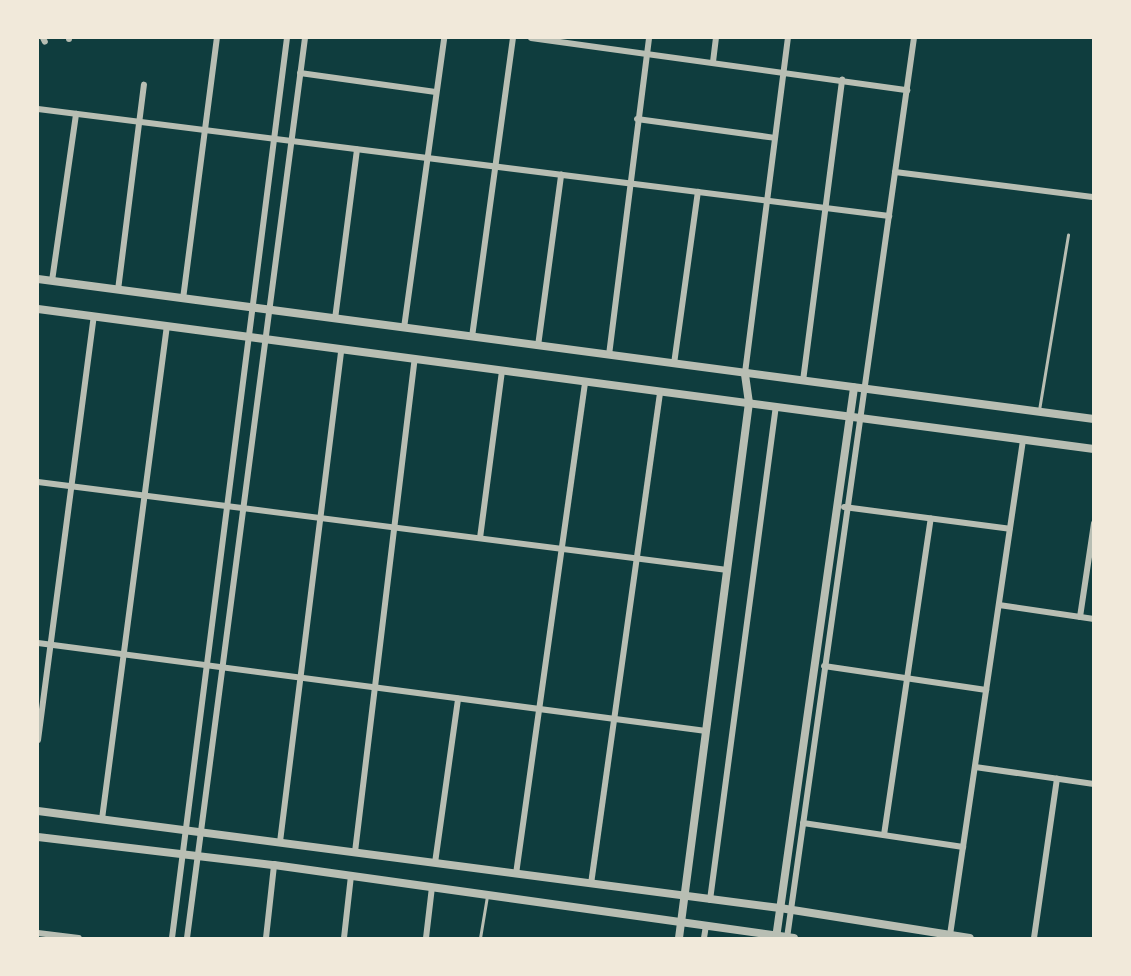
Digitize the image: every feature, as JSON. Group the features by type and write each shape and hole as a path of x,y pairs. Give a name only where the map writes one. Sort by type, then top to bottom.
{"street":[{"path":"183,298 217,38"},
{"path":"172,939 287,38"},
{"path":"187,939 305,38"},
{"path":"404,328 444,38"},
{"path":"472,337 513,38"},
{"path":"531,38 579,41 646,53 907,90"},
{"path":"609,355 649,38"},
{"path":"713,62 717,38"},
{"path":"679,939 749,404 745,373 788,38"},
{"path":"776,937 841,506 864,389 914,38"},
{"path":"300,73 436,92"},
{"path":"803,381 842,80"},
{"path":"118,290 144,85"},
{"path":"38,109 889,216"},
{"path":"52,281 76,114"},
{"path":"637,119 775,138"},
{"path":"335,319 357,149"},
{"path":"895,172 1094,198"},
{"path":"538,346 561,175"},
{"path":"674,364 698,192"},
{"path":"38,279 1094,419"},
{"path":"38,309 1094,449"},
{"path":"38,740 94,317"},
{"path":"102,819 167,327"},
{"path":"280,842 341,350"},
{"path":"355,852 415,359"},
{"path":"480,538 502,371"},
{"path":"516,874 585,382"},
{"path":"38,837 196,858 274,865 790,938 791,910 824,666 854,388"},
{"path":"591,884 660,392"},
{"path":"710,900 776,407"},
{"path":"950,935 1023,440"},
{"path":"38,482 727,570"},
{"path":"841,506 1010,529"},
{"path":"884,835 931,518"},
{"path":"1080,617 1094,523"},
{"path":"999,605 1094,619"},
{"path":"38,643 706,731"},
{"path":"824,666 986,690"},
{"path":"435,863 458,699"},
{"path":"975,767 1094,784"},
{"path":"1034,939 1057,779"},
{"path":"38,811 780,908 970,939"},
{"path":"803,824 963,847"},
{"path":"266,939 274,865"},
{"path":"344,939 351,876"},
{"path":"426,939 432,887"},
{"path":"704,939 706,925"},
{"path":"38,933 79,939"}],"lane":[{"path":"1039,411 1068,234"},
{"path":"480,939 487,894"}]}
